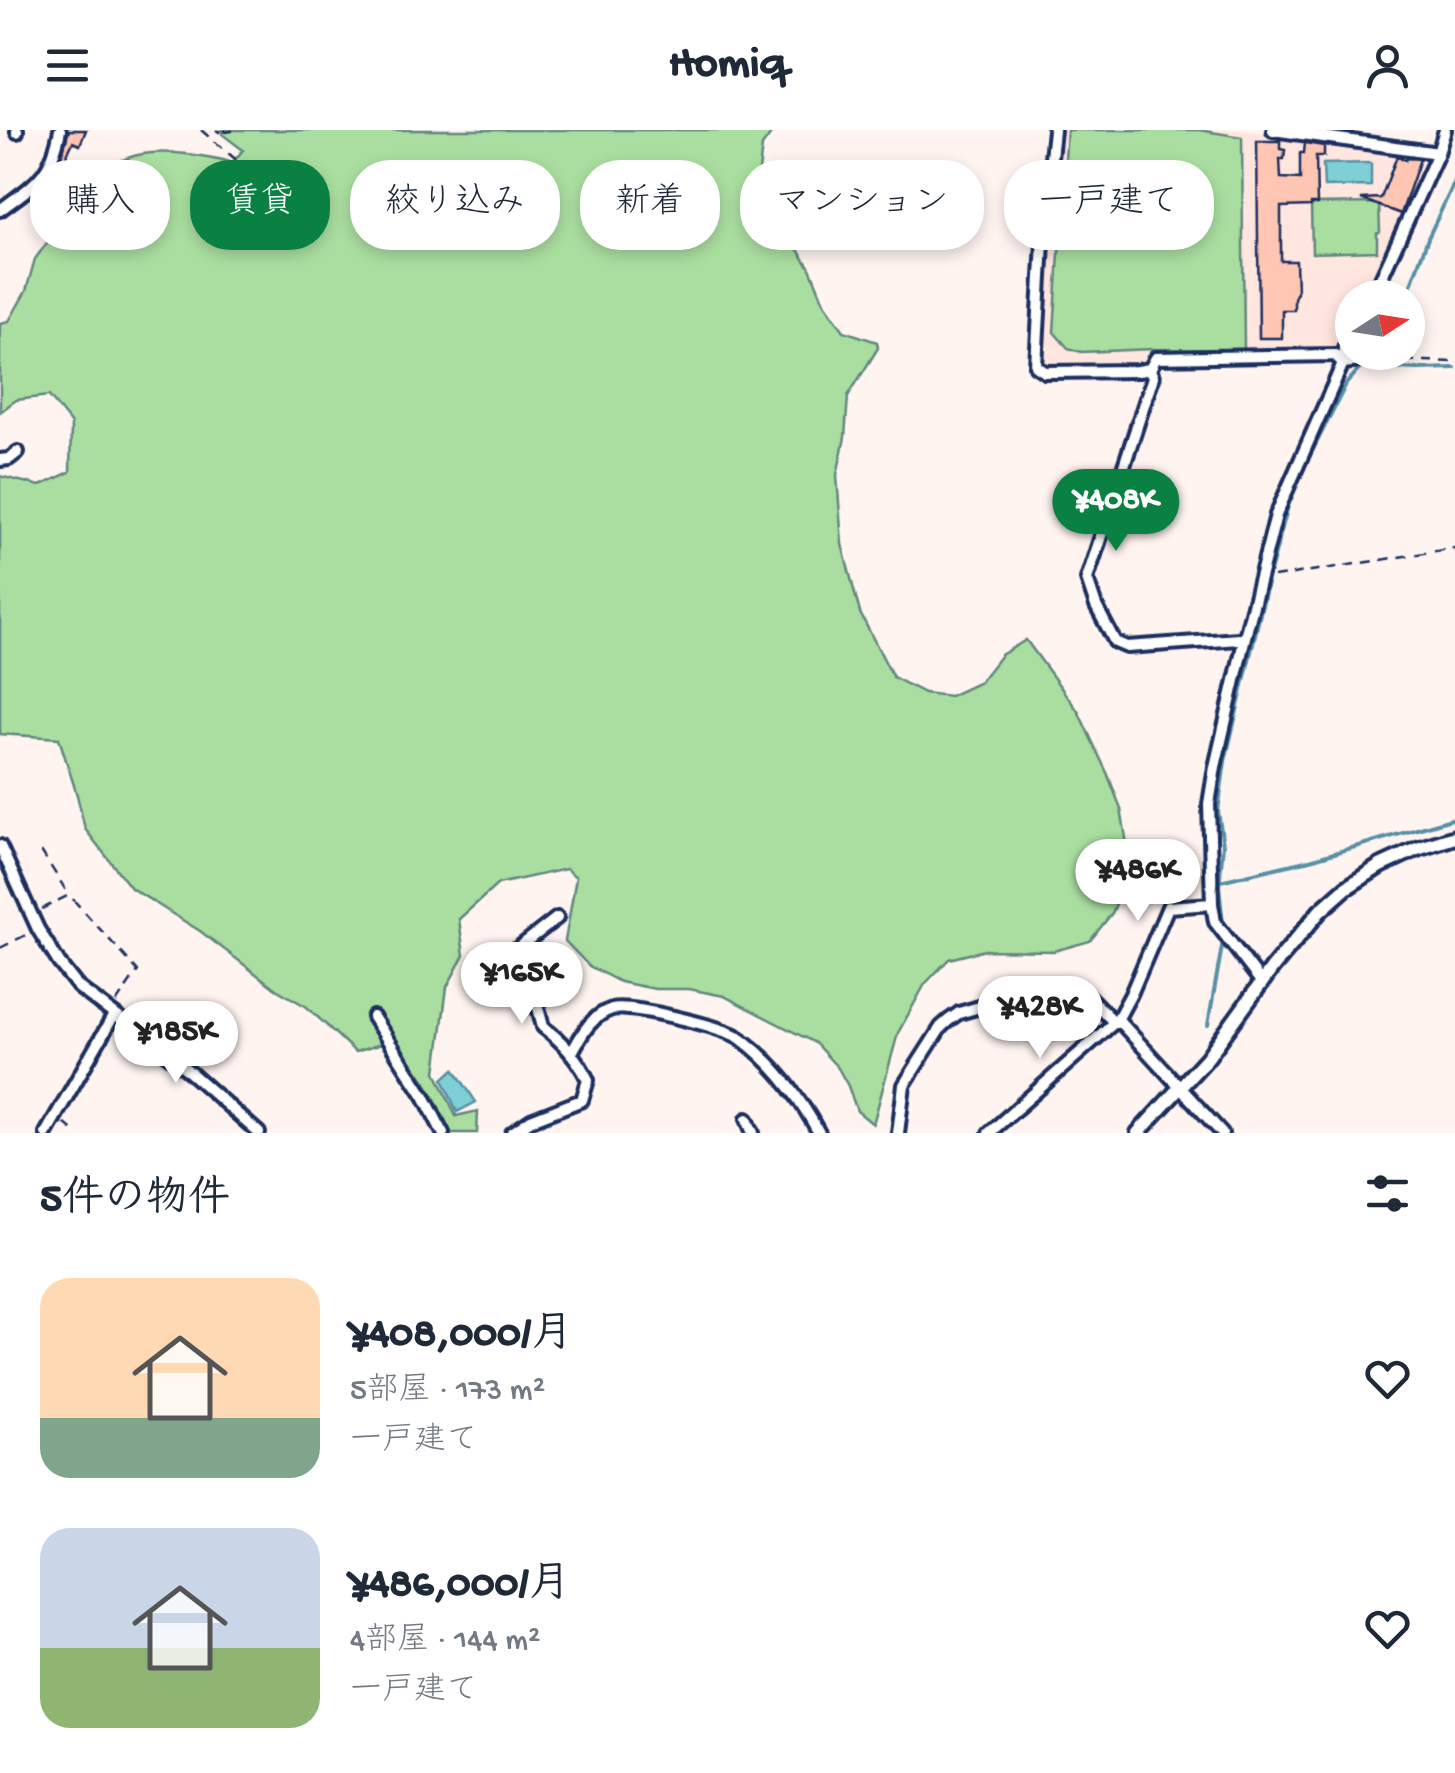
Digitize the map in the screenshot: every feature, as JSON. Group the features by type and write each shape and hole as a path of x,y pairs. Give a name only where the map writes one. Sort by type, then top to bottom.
{"street":[{"path":"0,210 47,172 60,130"},
{"path":"1054,130 1036,366 1045,372 1150,369"},
{"path":"1273,130 1438,152"},
{"path":"1380,280 1445,130"},
{"path":"1244,642 1128,647 1116,642 1096,606 1087,579 1152,377 1150,369 1156,358 1335,355"},
{"path":"1262,983 1215,922 1208,826 1210,794 1276,516 1340,370"},
{"path":"0,460 18,452"},
{"path":"1138,1133 1207,1058 1320,911 1380,866 1455,837"},
{"path":"0,846 38,928 78,987 184,1067 259,1133"},
{"path":"990,1133 1117,1020 1168,907 1212,904"},
{"path":"512,1133 531,1120 582,1100 588,1080 580,1063 542,1027 535,999 512,971 510,960 517,949 558,918"},
{"path":"898,1133 904,1084 941,1027 959,1013 1031,992 1084,992 1111,1020 1117,1020 1222,1133"},
{"path":"571,1054 588,1023 614,1008 676,1017 736,1035 783,1078 820,1133"},
{"path":"46,1133 112,1013"},
{"path":"373,1017 443,1133"},
{"path":"748,1119 753,1133"}],"path":[{"path":"201,130 237,160"},
{"path":"208,134 238,130"},
{"path":"1425,363 1455,362"},
{"path":"1259,579 1455,548"},
{"path":"42,852 69,895 138,972 112,1013"},
{"path":"32,914 69,895"},
{"path":"0,948 38,928"},
{"path":"56,1116 76,1133"}],"shaded area":[{"path":"1057,130 1243,130 1420,155 1423,161 1372,280 1335,280 1335,350 1154,354 1139,367 1045,368 1041,364 1046,250 1214,250 1214,160 1054,160"}],"green space":[{"path":"222,130 774,130 762,146 760,160 740,160 740,250 798,250 824,302 844,331 877,342 878,348 848,396 837,475 842,544 860,613 893,677 924,693 950,696 980,682 1001,655 1026,640 1078,711 1121,809 1127,844 1126,881 1112,913 1090,941 1054,951 985,950 949,959 925,984 898,1033 873,1124 857,1111 838,1068 815,1043 724,996 620,982 589,966 565,941 576,877 566,869 498,884 459,919 464,955 447,987 436,1072 456,1116 478,1111 477,1133 448,1133 426,1083 391,1041 355,1052 307,1007 276,989 200,931 131,888 85,829 59,738 0,734 0,476 40,486 70,472 71,424 49,396 16,400 0,412 0,323 9,321 42,250 170,250 170,160 123,160 140,155 177,153 222,160 190,160 190,250 330,250 330,160 235,160 243,150"},
{"path":"1067,130 1199,130 1242,137 1244,350 1081,352 1068,348 1054,332 1059,250 1214,250 1214,160 1065,160"},
{"path":"1379,203 1377,251 1312,253 1311,204"}],"water":[{"path":"1371,163 1371,186 1324,187 1323,164"},
{"path":"454,1069 476,1102 457,1112 443,1079"}],"building":[{"path":"69,130 86,130 80,145 73,142 64,160 61,160"},
{"path":"1257,141 1280,141 1280,149 1285,150 1284,159 1280,159 1281,178 1300,179 1300,153 1304,153 1305,143 1324,146 1324,156 1316,156 1317,204 1281,207 1281,261 1296,261 1297,292 1294,310 1282,310 1282,338 1259,338"},
{"path":"1397,156 1420,159 1401,214 1361,199 1381,198"}],"waterway":[{"path":"1413,280 1455,181"},
{"path":"1425,369 1455,368"},
{"path":"1270,572 1292,491 1346,384 1358,370"},
{"path":"1223,924 1219,886 1223,845 1218,811 1225,761 1267,584"},
{"path":"1220,881 1310,860 1455,818"},
{"path":"1208,1025 1223,941"}]}
